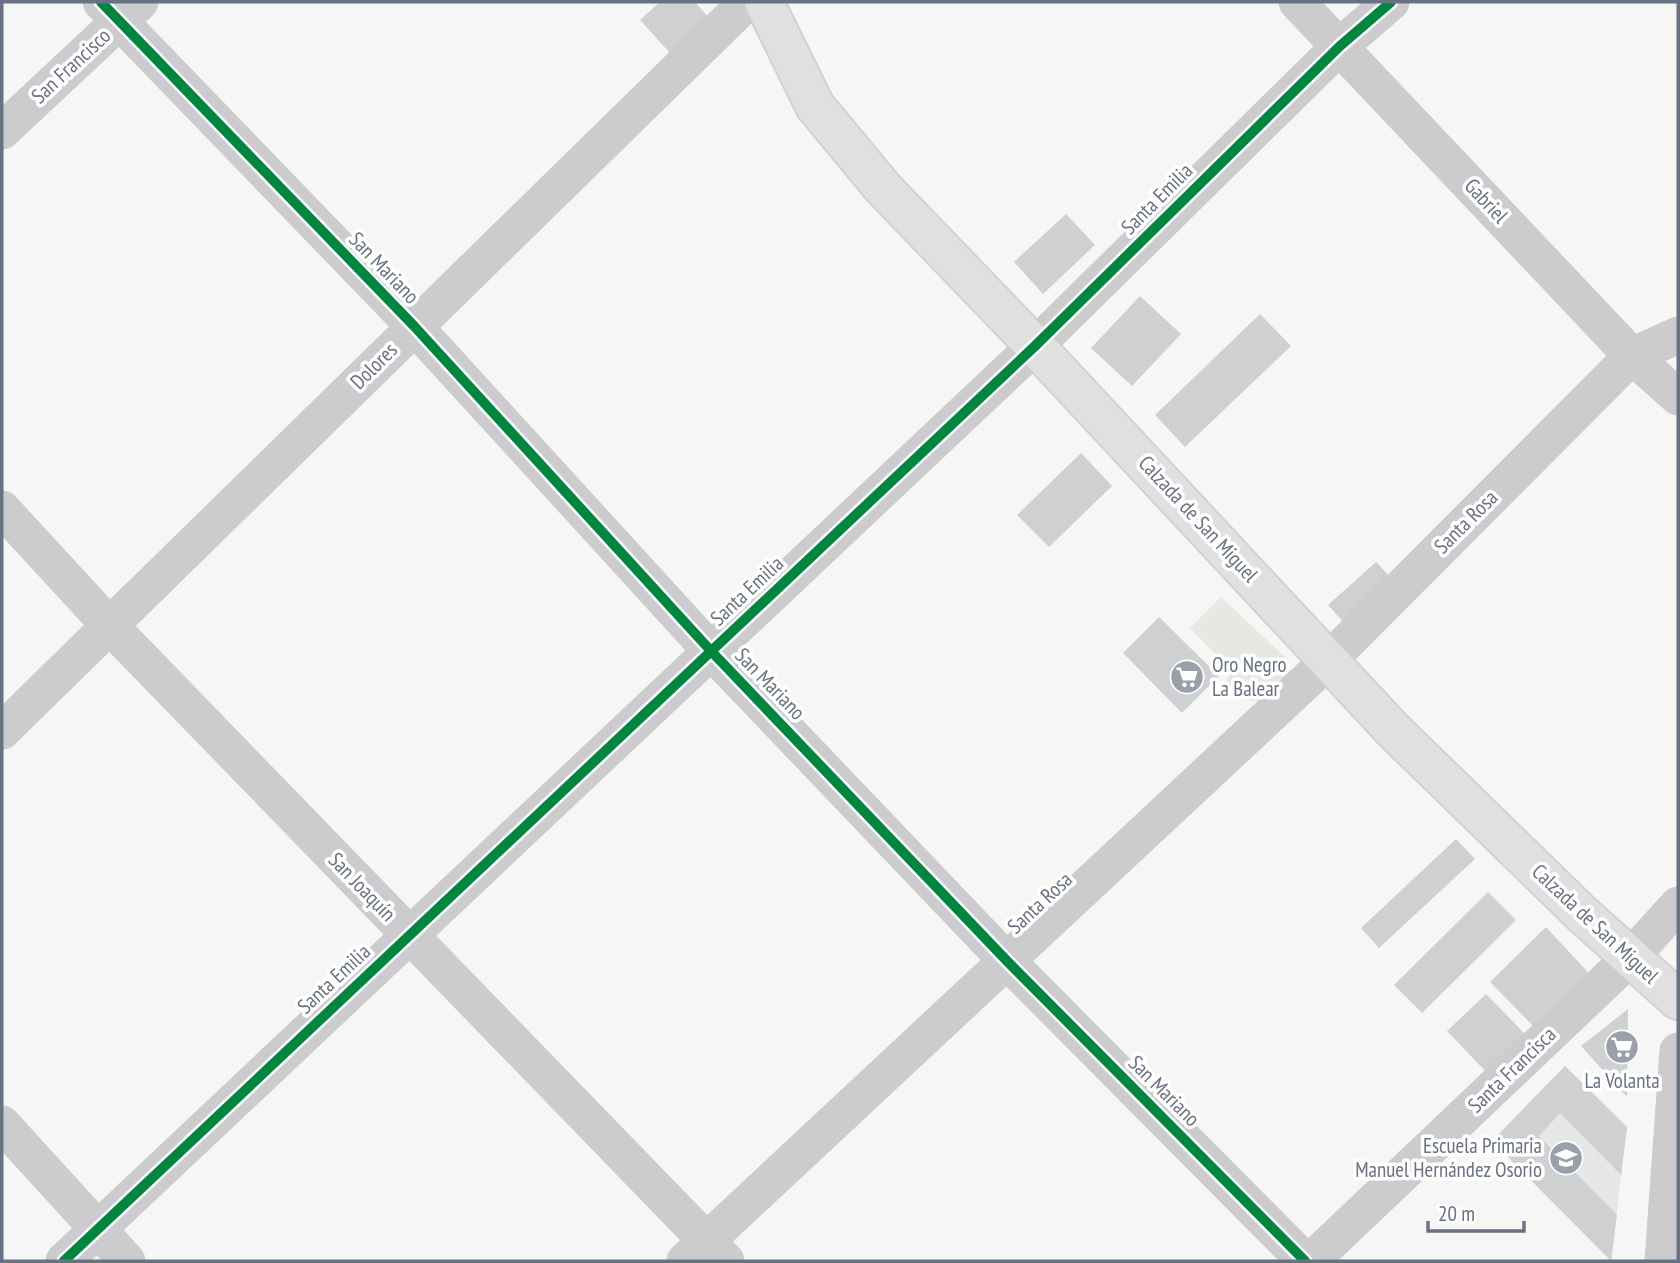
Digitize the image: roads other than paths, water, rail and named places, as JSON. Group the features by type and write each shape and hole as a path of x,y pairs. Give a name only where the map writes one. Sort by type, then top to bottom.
{"main road":[{"name":"Calzada de San Miguel","path":"764,2 815,106 883,188 1035,346 1402,739 1630,958 1678,1000"}],"street":[{"name":"Dolores","path":"2,731 747,2"},
{"name":"Gabriel","path":"1297,2 1632,356 1678,397"},
{"name":"Santa Emilia","path":"64,1261 1035,346 1340,46 1391,2"},
{"name":"San Mariano","path":"121,8 711,651 1007,961 1305,1261"},
{"name":"San Francisco","path":"2,131 121,8"},
{"path":"1632,356 1678,335"},
{"name":"Santa Rosa","path":"706,1254 1007,961 1329,659 1632,356"},
{"name":"San Joaquín","path":"2,509 409,936 706,1254"},
{"name":"Santa Francisca","path":"1311,1261 1630,958 1678,905"},
{"path":"1662,1261 1678,1051"},
{"path":"2,1124 127,1261"}],"place":[{"name":"Oro Negro La Balear","path":"1187,677"},
{"name":"La Volanta","path":"1622,1047"},
{"name":"Escuela Primaria Manuel Hernández Osorio","path":"1566,1158"}]}
